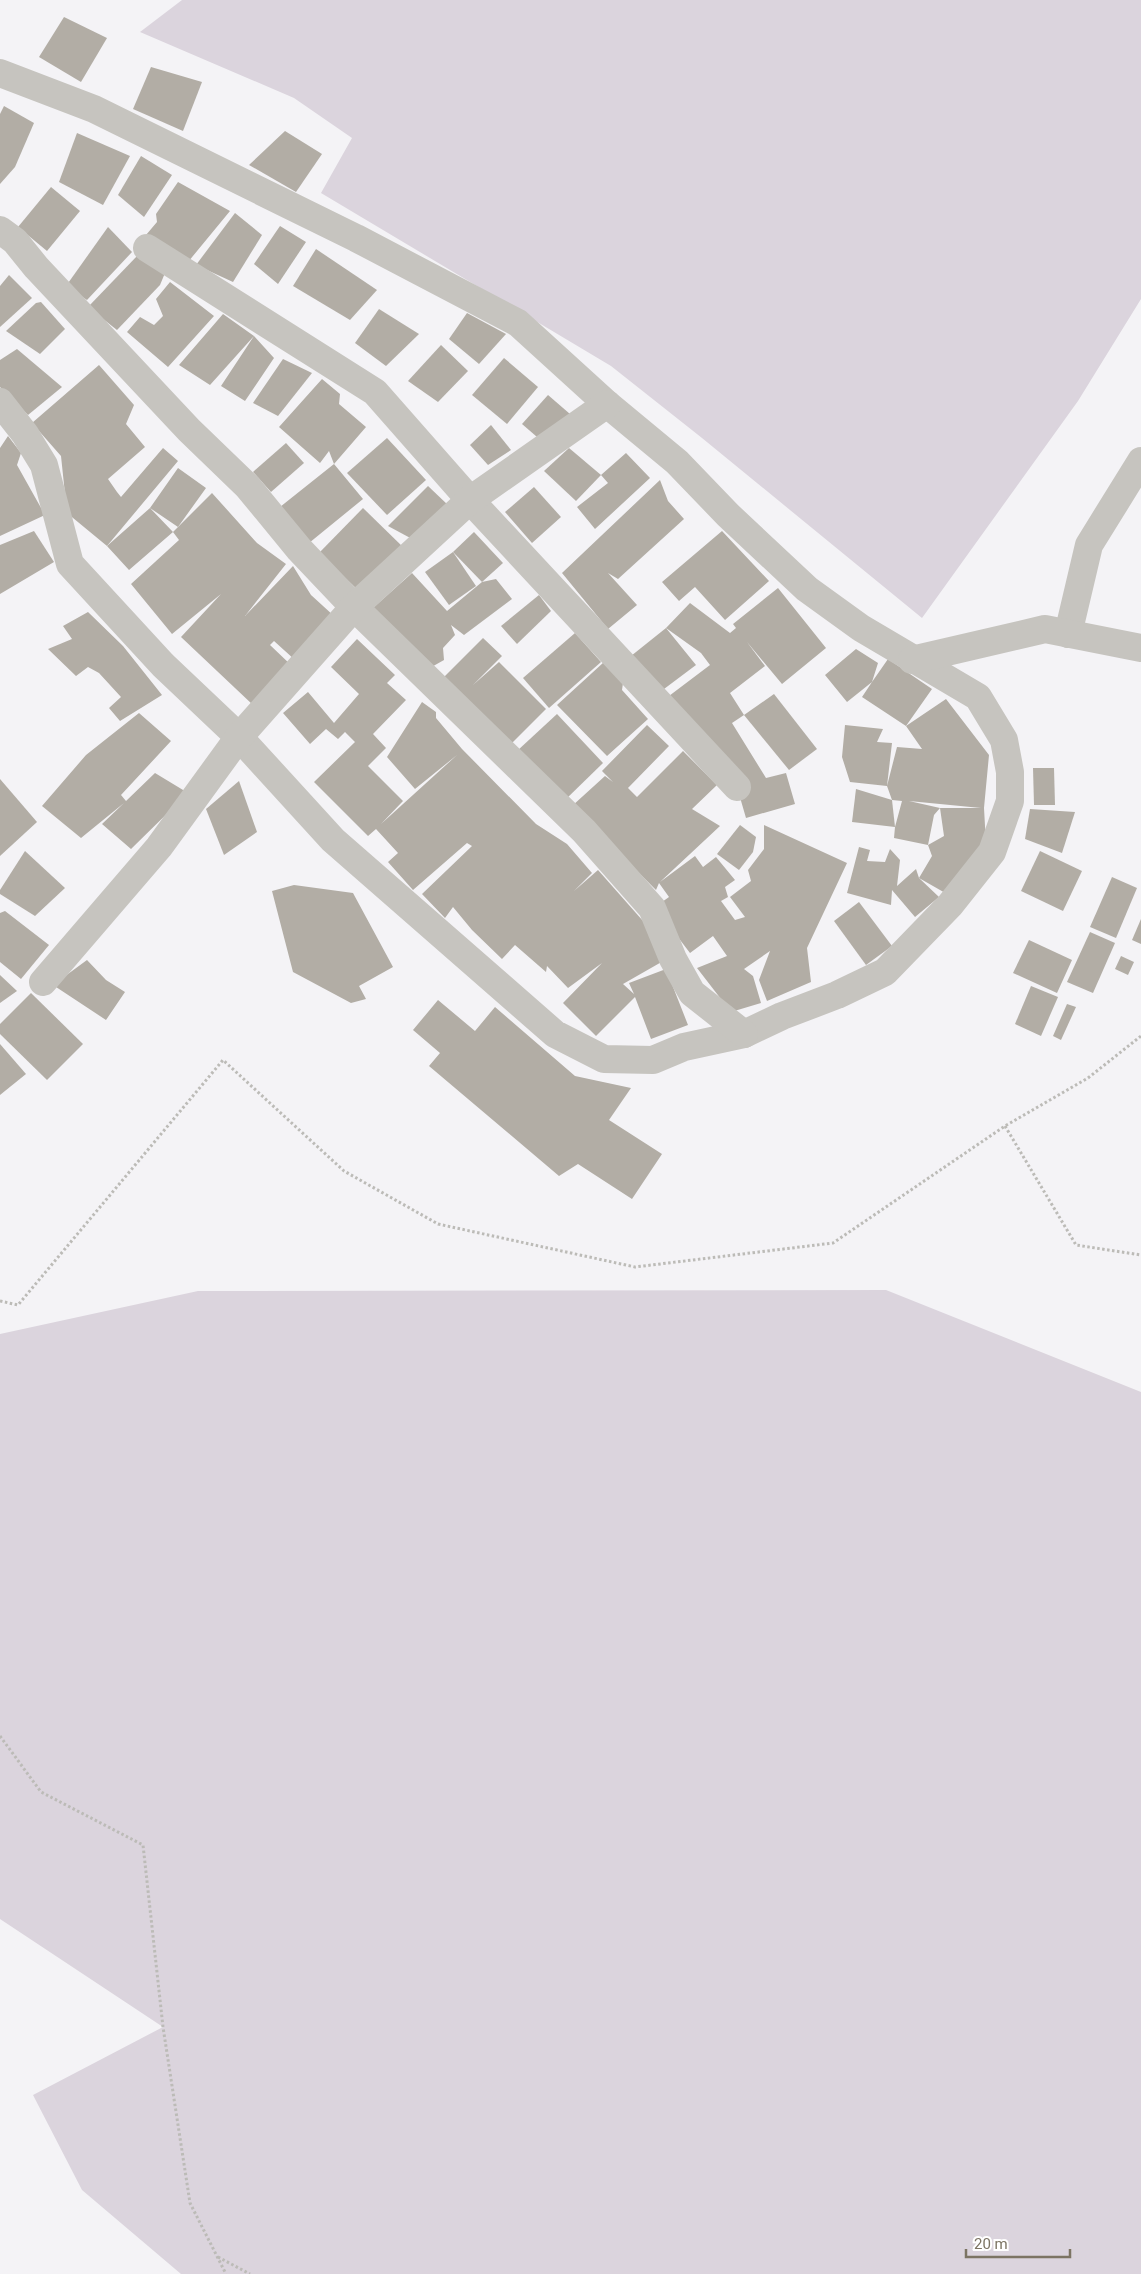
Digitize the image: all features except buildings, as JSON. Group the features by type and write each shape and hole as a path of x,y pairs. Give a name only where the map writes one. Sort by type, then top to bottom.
{"street":[{"path":"0,73 94,109 356,238 518,323 608,404 677,462 728,515 807,589 861,628 912,660 978,697 1004,740 1010,772 1010,801 992,852 950,905 885,972 837,995 782,1016 744,1034 684,1047 653,1060 604,1059 555,1034 333,840 238,737 163,665 70,564 44,465 25,434 0,402"},
{"path":"0,230 15,241 152,391 248,487 299,549 354,607 584,831 652,908 673,959 692,993 744,1034"},
{"path":"147,248 375,392 470,500 737,787"},
{"path":"43,982 159,847 238,737 354,607 470,500 608,404"},
{"path":"1068,634 1089,545 1141,461"},
{"path":"912,660 1045,629 1141,648"}],"path":[{"path":"0,1302 18,1305 223,1060 344,1171 438,1224 635,1267 834,1243 1005,1126 1088,1078 1141,1036"},
{"path":"1005,1126 1076,1245 1141,1255"},
{"path":"0,1736 41,1792 143,1845 163,2028 190,2203 226,2274"},
{"path":"218,2257 250,2274"}],"shaded area":[{"path":"182,0 1141,0 1141,299 1078,401 922,618 611,366 321,193 352,138 294,98 140,32"},
{"path":"886,1290 1141,1392 1141,2274 181,2274 82,2190 33,2095 163,2027 0,1919 0,1334 198,1291"}]}
